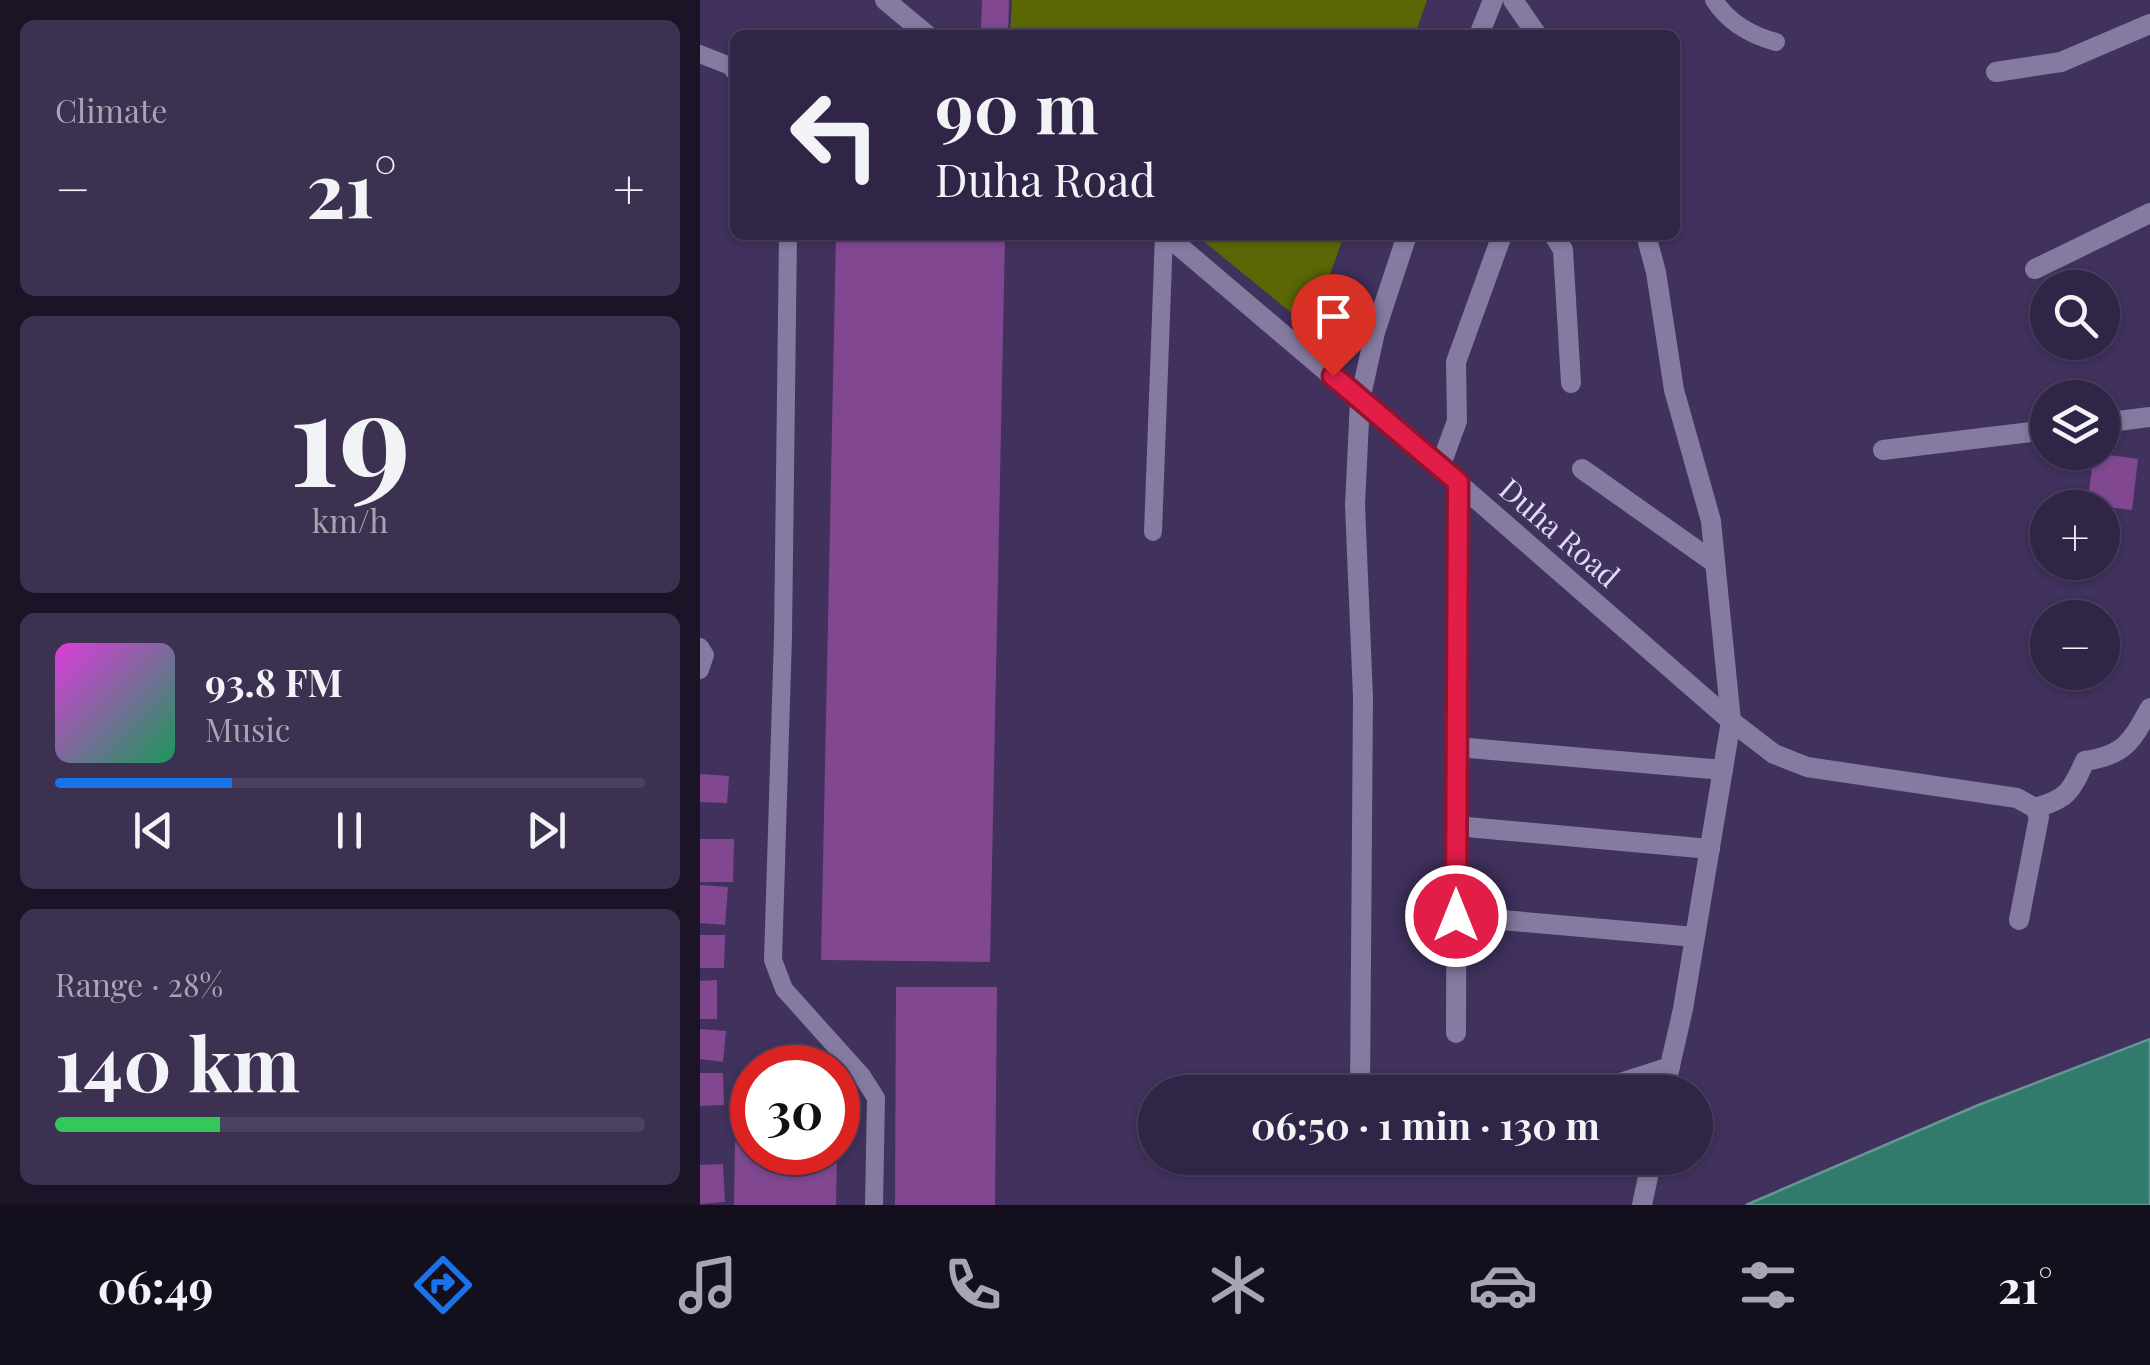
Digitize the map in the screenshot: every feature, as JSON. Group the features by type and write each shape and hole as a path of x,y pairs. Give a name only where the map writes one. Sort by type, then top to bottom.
{"street":[{"path":"885,0 921,30"},
{"path":"1481,30 1493,0"},
{"path":"1513,0 1534,30"},
{"path":"1996,72 2061,62 2150,24"},
{"path":"2035,269 2150,214"},
{"name":"Duha Road","path":"1171,240 1774,754 1807,767 2017,798 2036,808"},
{"path":"1360,1075 1363,697 1354,505 1360,400 1375,332 1405,240"},
{"path":"1440,467 1457,421 1456,362 1500,240"},
{"path":"1557,240 1563,250 1571,384"},
{"path":"1647,240 1674,390 1711,522 1731,721 1668,1075"},
{"path":"2120,421 2150,417"},
{"path":"1883,450 2030,432"},
{"path":"1582,469 1715,563"},
{"path":"1456,1033 1458,482"},
{"path":"2019,920 2038,817 2036,808 2058,801 2070,791 2085,762 2108,758 2131,742 2150,708"},
{"path":"1457,748 1723,770"},
{"path":"1456,826 1710,850"},
{"path":"1456,916 1695,937"},
{"path":"1643,1075 1670,1066"},
{"path":"1642,1205 1648,1175"}],"lane":[{"path":"1714,0 1724,16 1760,38 1776,42"},
{"path":"700,54 730,69"},
{"path":"788,240 773,960 784,989 862,1076 876,1098 874,1205"},
{"path":"1153,532 1165,240"},
{"path":"700,647 706,655 700,670"}],"green space":[{"path":"1012,0 1427,0 1417,30 1010,30"},
{"path":"1202,240 1342,240 1311,329"}],"shaded area":[{"path":"2150,1039 2150,1205 1746,1205 1976,1106"}],"building":[{"path":"982,0 1009,0 1008,30 981,29"},
{"path":"836,240 1005,240 990,962 821,960"},
{"path":"2120,457 2138,459 2132,510 2120,509 2120,490 2089,490 2092,470 2120,470"},
{"path":"700,774 729,776 727,803 700,802"},
{"path":"700,839 734,839 733,882 700,882"},
{"path":"700,885 728,887 725,925 700,923"},
{"path":"700,935 725,935 724,968 700,968"},
{"path":"717,980 717,1019 700,1019 700,981"},
{"path":"896,987 997,987 995,1205 895,1205"},
{"path":"700,1029 726,1031 723,1062 700,1059"},
{"path":"700,1073 723,1073 724,1105 700,1106"},
{"path":"723,1164 725,1202 700,1204 700,1165"},
{"path":"734,1175 837,1175 836,1205 734,1205"}],"route":[{"path":"1333,376 1458,482 1456,916"}]}
